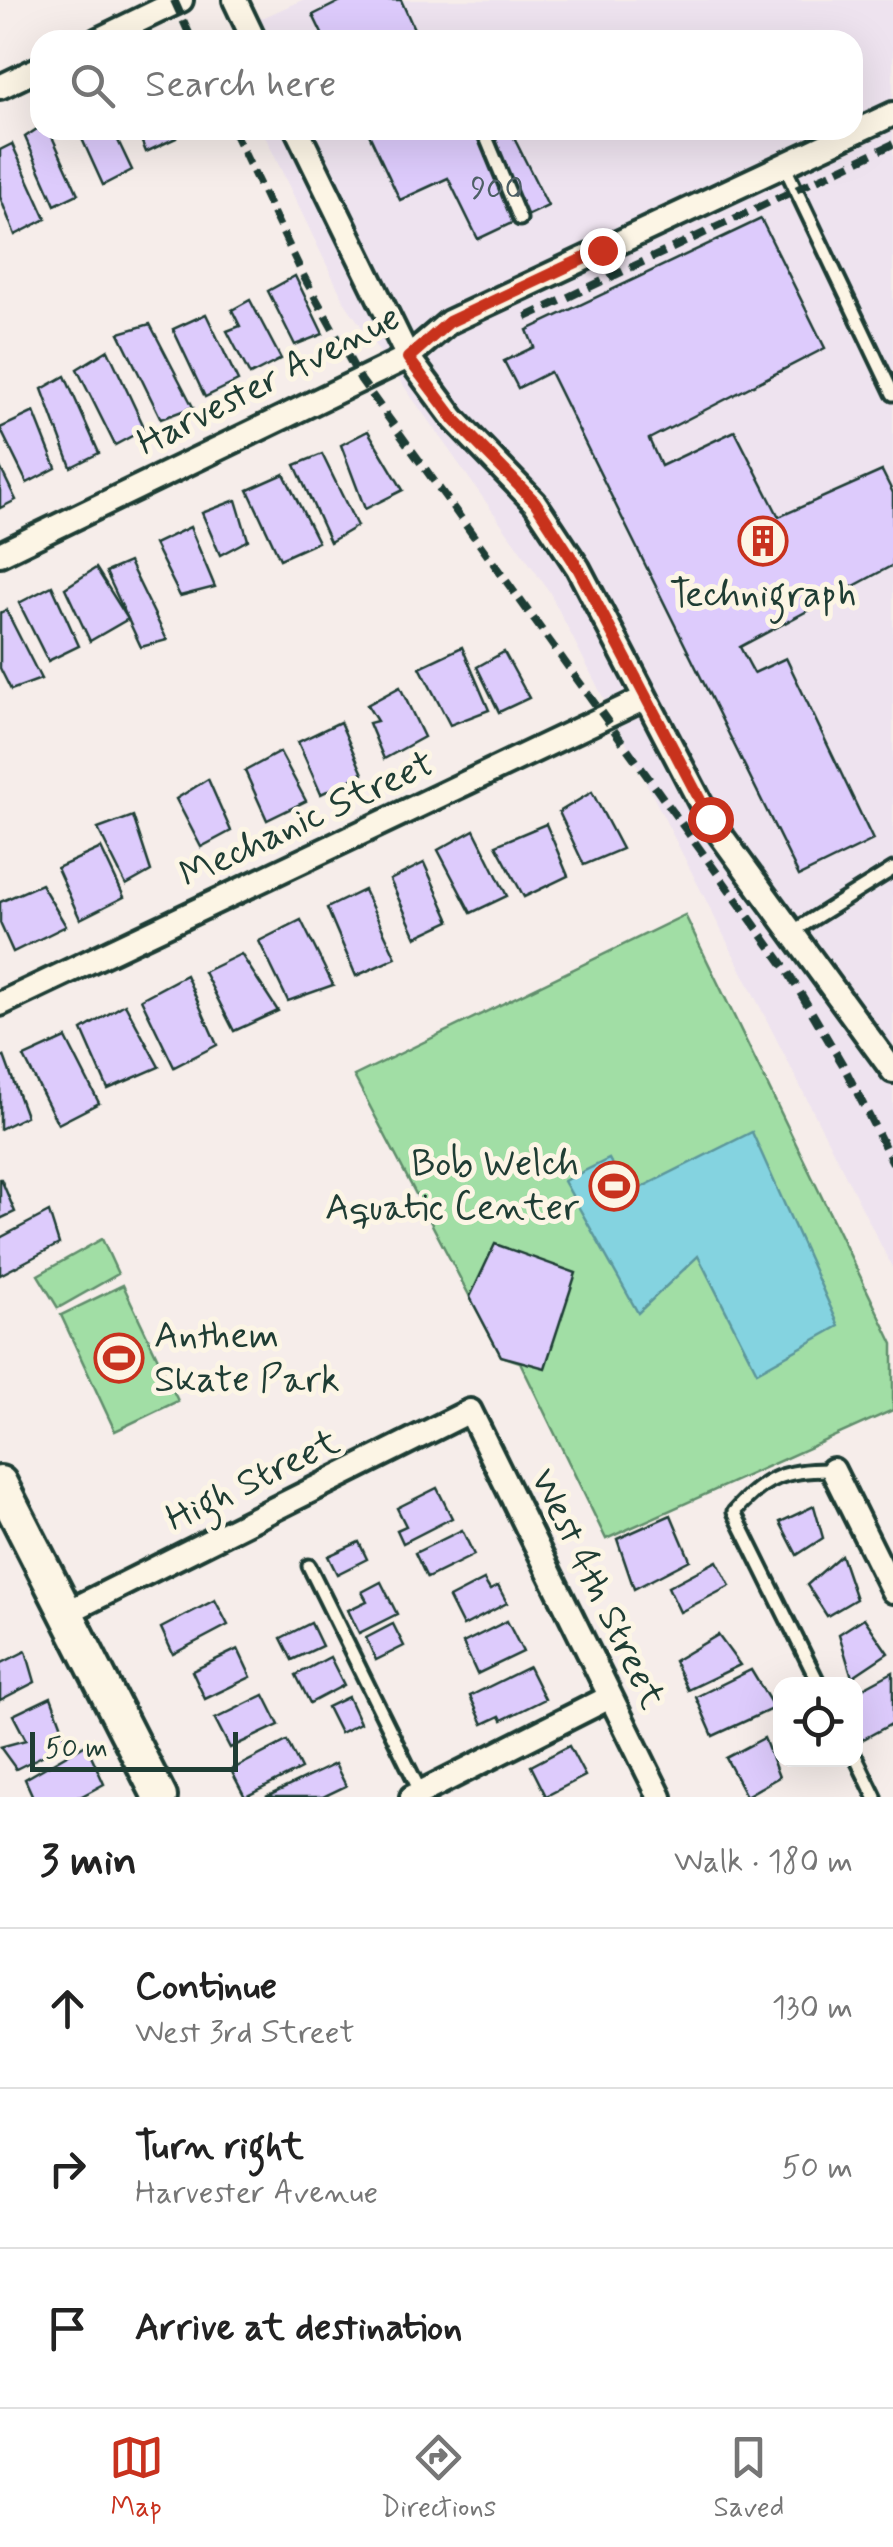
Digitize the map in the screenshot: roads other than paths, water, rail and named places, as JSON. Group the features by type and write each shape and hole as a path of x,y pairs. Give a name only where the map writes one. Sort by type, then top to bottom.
{"street":[{"path":"119,30 181,0"},
{"path":"235,0 249,30"},
{"path":"0,87 30,73"},
{"name":"Harvester Avenue","path":"863,128 893,114"},
{"path":"302,140 408,358 454,419 535,502 578,568 643,699 710,819 893,1070"},
{"name":"Harvester Avenue","path":"0,554 408,358 449,322 837,140"},
{"name":"Mechanic Street","path":"0,1004 643,699"},
{"name":"High Street","path":"66,1613 470,1411"},
{"name":"West 4th Street","path":"470,1411 660,1797"},
{"path":"833,1470 893,1591"},
{"path":"0,1482 160,1797"},
{"path":"418,1796 610,1697"}],"lane":[{"path":"487,140 520,219"},
{"path":"784,165 893,394"},
{"path":"792,932 893,869"},
{"path":"816,1677 734,1512 759,1483 807,1470 833,1470"},
{"path":"309,1566 418,1796"},
{"path":"860,1767 875,1797"}],"water":[{"path":"752,1132 839,1326 757,1372 698,1256 638,1313 564,1181 609,1159 628,1194"}],"railway":[{"path":"174,0 188,30"},
{"path":"238,140 304,277 361,380 785,967 843,1065 893,1163"},
{"path":"526,317 893,144"}],"place":[{"name":"Technigraph","path":"763,541"},
{"name":"Bob Welch Aquatic Center","path":"614,1186"},
{"name":"Anthem Skate Park","path":"119,1358"}]}
